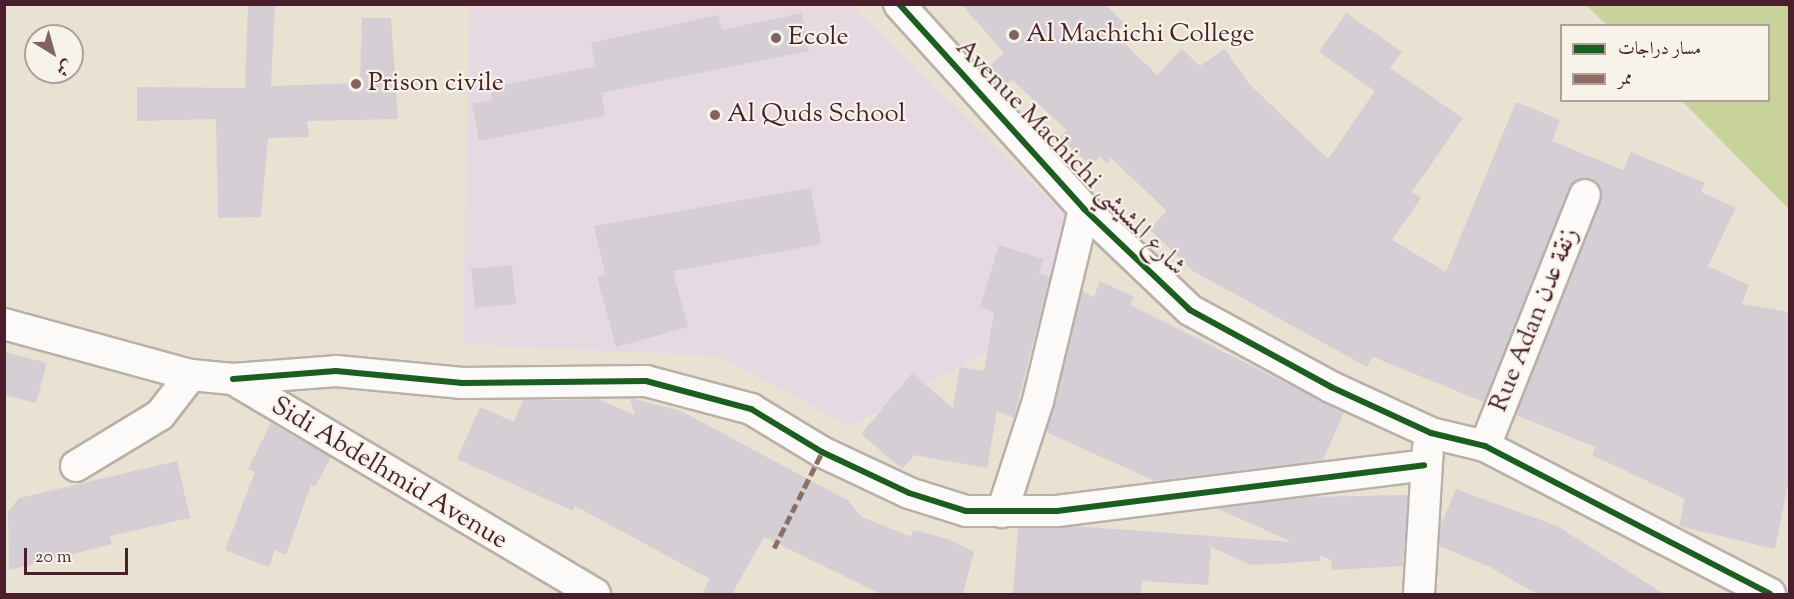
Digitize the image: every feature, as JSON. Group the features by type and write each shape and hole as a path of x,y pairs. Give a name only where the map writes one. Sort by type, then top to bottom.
{"street":[{"name":"Avenue Machichi شارع المشيشي","path":"899,4 1084,209 1190,310 1331,387 1431,433 1485,446 1770,594"},
{"name":"Rue Adan زنقة عدن","path":"1485,446 1585,195"},
{"path":"1002,513 1038,400 1084,209"},
{"name":"Sidi Abdelhmid Avenue","path":"4,324 191,375 232,379 595,594"},
{"path":"232,379 336,371 451,383 646,381 751,409 822,452 909,493 966,511 1057,512 1424,465"},
{"path":"76,466 160,416 191,375"},
{"path":"1419,594 1424,465 1431,433"}],"shaded area":[{"name":"Al Quds School","path":"469,5 852,5 1075,225 1045,320 850,426 718,356 463,344"}],"green space":[{"path":"1586,5 1789,5 1789,209 1683,102 1770,102 1770,24 1606,24"}],"building":[{"name":"Prison civile","path":"248,4 275,4 271,86 360,83 362,18 391,18 398,119 307,121 309,137 268,138 261,217 218,218 216,119 137,121 137,87 245,88"},
{"path":"961,4 1105,4 1125,24 1115,34 1157,75 1182,49 1200,66 1225,49 1249,84 1328,159 1375,91 1319,52 1346,13 1402,52 1390,68 1463,118 1412,192 1421,198 1392,240 1446,272 1516,102 1560,120 1552,141 1623,170 1631,152 1705,183 1701,192 1736,208 1708,266 1749,285 1742,304 1790,312 1790,474 1775,549 1679,526 1685,499 1592,455 1595,447 1516,415 1601,201 1602,192 1592,179 1582,178 1569,189 1484,402 1373,357 1367,367 1193,271 1149,229 1167,211 1111,158 1107,163 1100,156 1091,165 1059,138 1067,130 1012,80 1000,90 983,72 1004,53"},
{"path":"802,13 809,51 601,93 605,116 479,141 472,104 492,100 490,88 595,66 591,43 718,15 722,30"},
{"path":"811,188 821,244 673,271 688,327 616,347 597,277 605,274 594,226"},
{"path":"999,245 1043,259 1039,273 1050,277 1014,418 997,411 987,468 914,455 902,469 861,434 912,373 953,408 960,367 984,371 994,312 980,307"},
{"path":"512,265 516,304 475,308 471,269"},
{"path":"1100,281 1134,297 1130,305 1344,412 1323,460 1155,481 1046,432 1082,291 1094,297"},
{"path":"4,352 47,363 36,403 4,395"},
{"path":"630,398 681,411 847,500 862,517 911,537 913,530 948,539 974,552 963,594 881,594 764,537 732,594 702,594 710,579 575,506 573,511 457,459 480,407 514,422 523,400 598,399 635,415"},
{"path":"271,423 331,457 315,487 311,485 286,555 275,550 269,567 225,550 255,472 248,469"},
{"path":"177,461 190,518 110,536 112,544 9,570 8,511 19,498"},
{"path":"1456,489 1557,526 1664,594 1537,594 1490,567 1439,546 1440,527"},
{"path":"1408,495 1403,566 1332,570 1331,560 1320,555 1320,561 1251,565 1211,547 1208,585 1142,581 1140,594 1013,594 1018,528 1074,526 1292,542 1216,508 1307,497"}],"marked path":[{"path":"774,548 822,452"}],"cycle path":[{"path":"899,4 1084,209 1190,310 1331,387 1431,433 1485,446 1770,594"},
{"path":"233,379 336,371 462,383 646,381 751,409 822,452 909,493 966,511 1057,511 1424,465"}],"place":[{"name":"Al Machichi College","path":"1014,35"},
{"name":"Ecole","path":"776,38"},
{"name":"Prison civile","path":"356,84"},
{"name":"Al Quds School","path":"715,115"}]}
